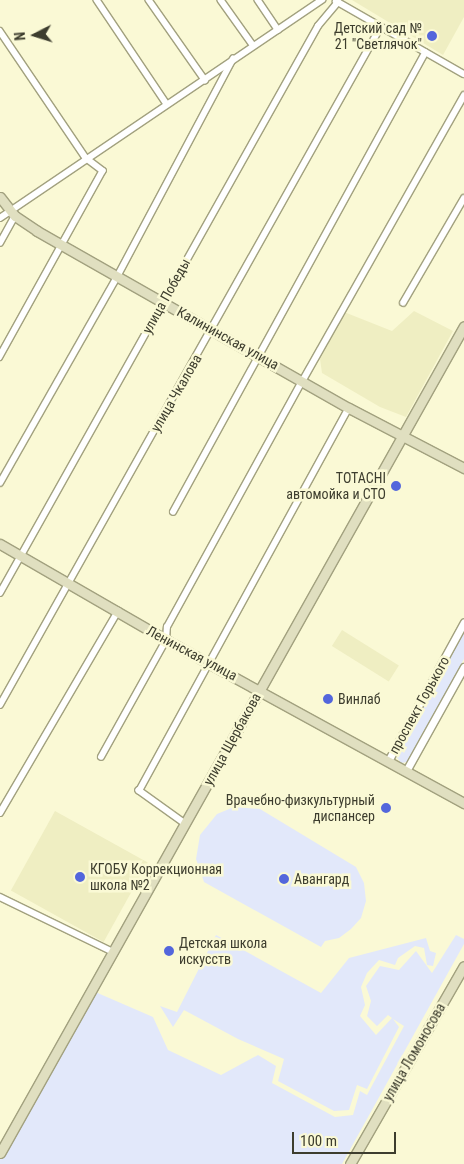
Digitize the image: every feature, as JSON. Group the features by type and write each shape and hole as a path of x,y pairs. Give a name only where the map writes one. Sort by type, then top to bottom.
{"main road":[{"name":"Калининская улица","path":"0,197 13,214 63,246 303,380 349,408 464,468"},
{"name":"улица Щербакова","path":"0,1152 464,326"},
{"name":"Ленинская улица","path":"0,544 166,640 464,803"},
{"name":"улица Ломоносова","path":"350,1164 464,966"}],"street":[{"path":"97,0 167,104"},
{"path":"149,0 204,80"},
{"path":"221,0 253,45"},
{"path":"258,0 278,30"},
{"path":"0,218 13,214 86,158 322,0"},
{"path":"336,1 380,28 464,74"},
{"name":"улица Победы","path":"0,593 318,26 336,1"},
{"name":"улица Чкалова","path":"0,705 380,28"},
{"path":"0,31 86,158 102,170 63,246 0,357"},
{"path":"173,512 257,354 425,53"},
{"path":"0,483 117,277 233,59"},
{"path":"100,757 166,640 168,627 303,380 464,95"},
{"path":"403,303 464,198"},
{"path":"0,243 13,214"},
{"path":"185,824 139,791 211,663 349,408"},
{"path":"0,813 118,611"},
{"name":"проспект Горького","path":"388,761 464,622"},
{"name":"проспект Горького","path":"406,772 464,667"},
{"path":"0,897 112,951"}],"shaded area":[{"name":"Детский сад № 21 \"Светлячок\"","path":"352,0 464,0 464,17 443,55"},
{"path":"414,311 453,331 406,417 380,407 322,373 320,359 344,312 392,331"},
{"path":"342,630 399,666 389,682 332,646"},
{"path":"464,632 464,659 407,762 401,763 396,756"},
{"name":"Авангард","path":"234,807 260,809 356,867 364,883 366,901 361,918 351,929 339,938 325,941 321,947 204,882 196,859 200,835 217,814"},
{"name":"КГОБУ Коррекционная школа №2","path":"55,811 148,862 104,942 11,891"},
{"path":"216,935 321,993 349,958 426,938 430,951 436,953 433,966 427,965 424,948 415,946 398,958 395,965 379,960 367,973 361,987 365,1005 360,1016 376,1035 392,1018 388,1015 377,1026 367,1016 371,1001 366,986 380,966 399,970 416,951 432,973 456,935 464,939 464,944 342,1164 0,1164 0,1155 93,991 153,1017 168,1050 221,1075 258,1055 276,1066 272,1083 335,1117 353,1115 360,1091 367,1095 404,1026 393,1019 399,1027 367,1089 357,1085 349,1110 334,1111 278,1081 284,1059 238,1039 184,1010 173,1027 160,1006 177,1012"}],"place":[{"name":"Детский сад № 21 \"Светлячок\"","path":"432,36"},
{"name":"TOTACHI автомойка и СТО","path":"396,486"},
{"name":"Винлаб","path":"328,699"},
{"name":"Врачебно-физкультурный диспансер","path":"386,808"},
{"name":"КГОБУ Коррекционная школа №2","path":"80,877"},
{"name":"Авангард","path":"284,879"},
{"name":"Детская школа искусств","path":"169,951"}]}
